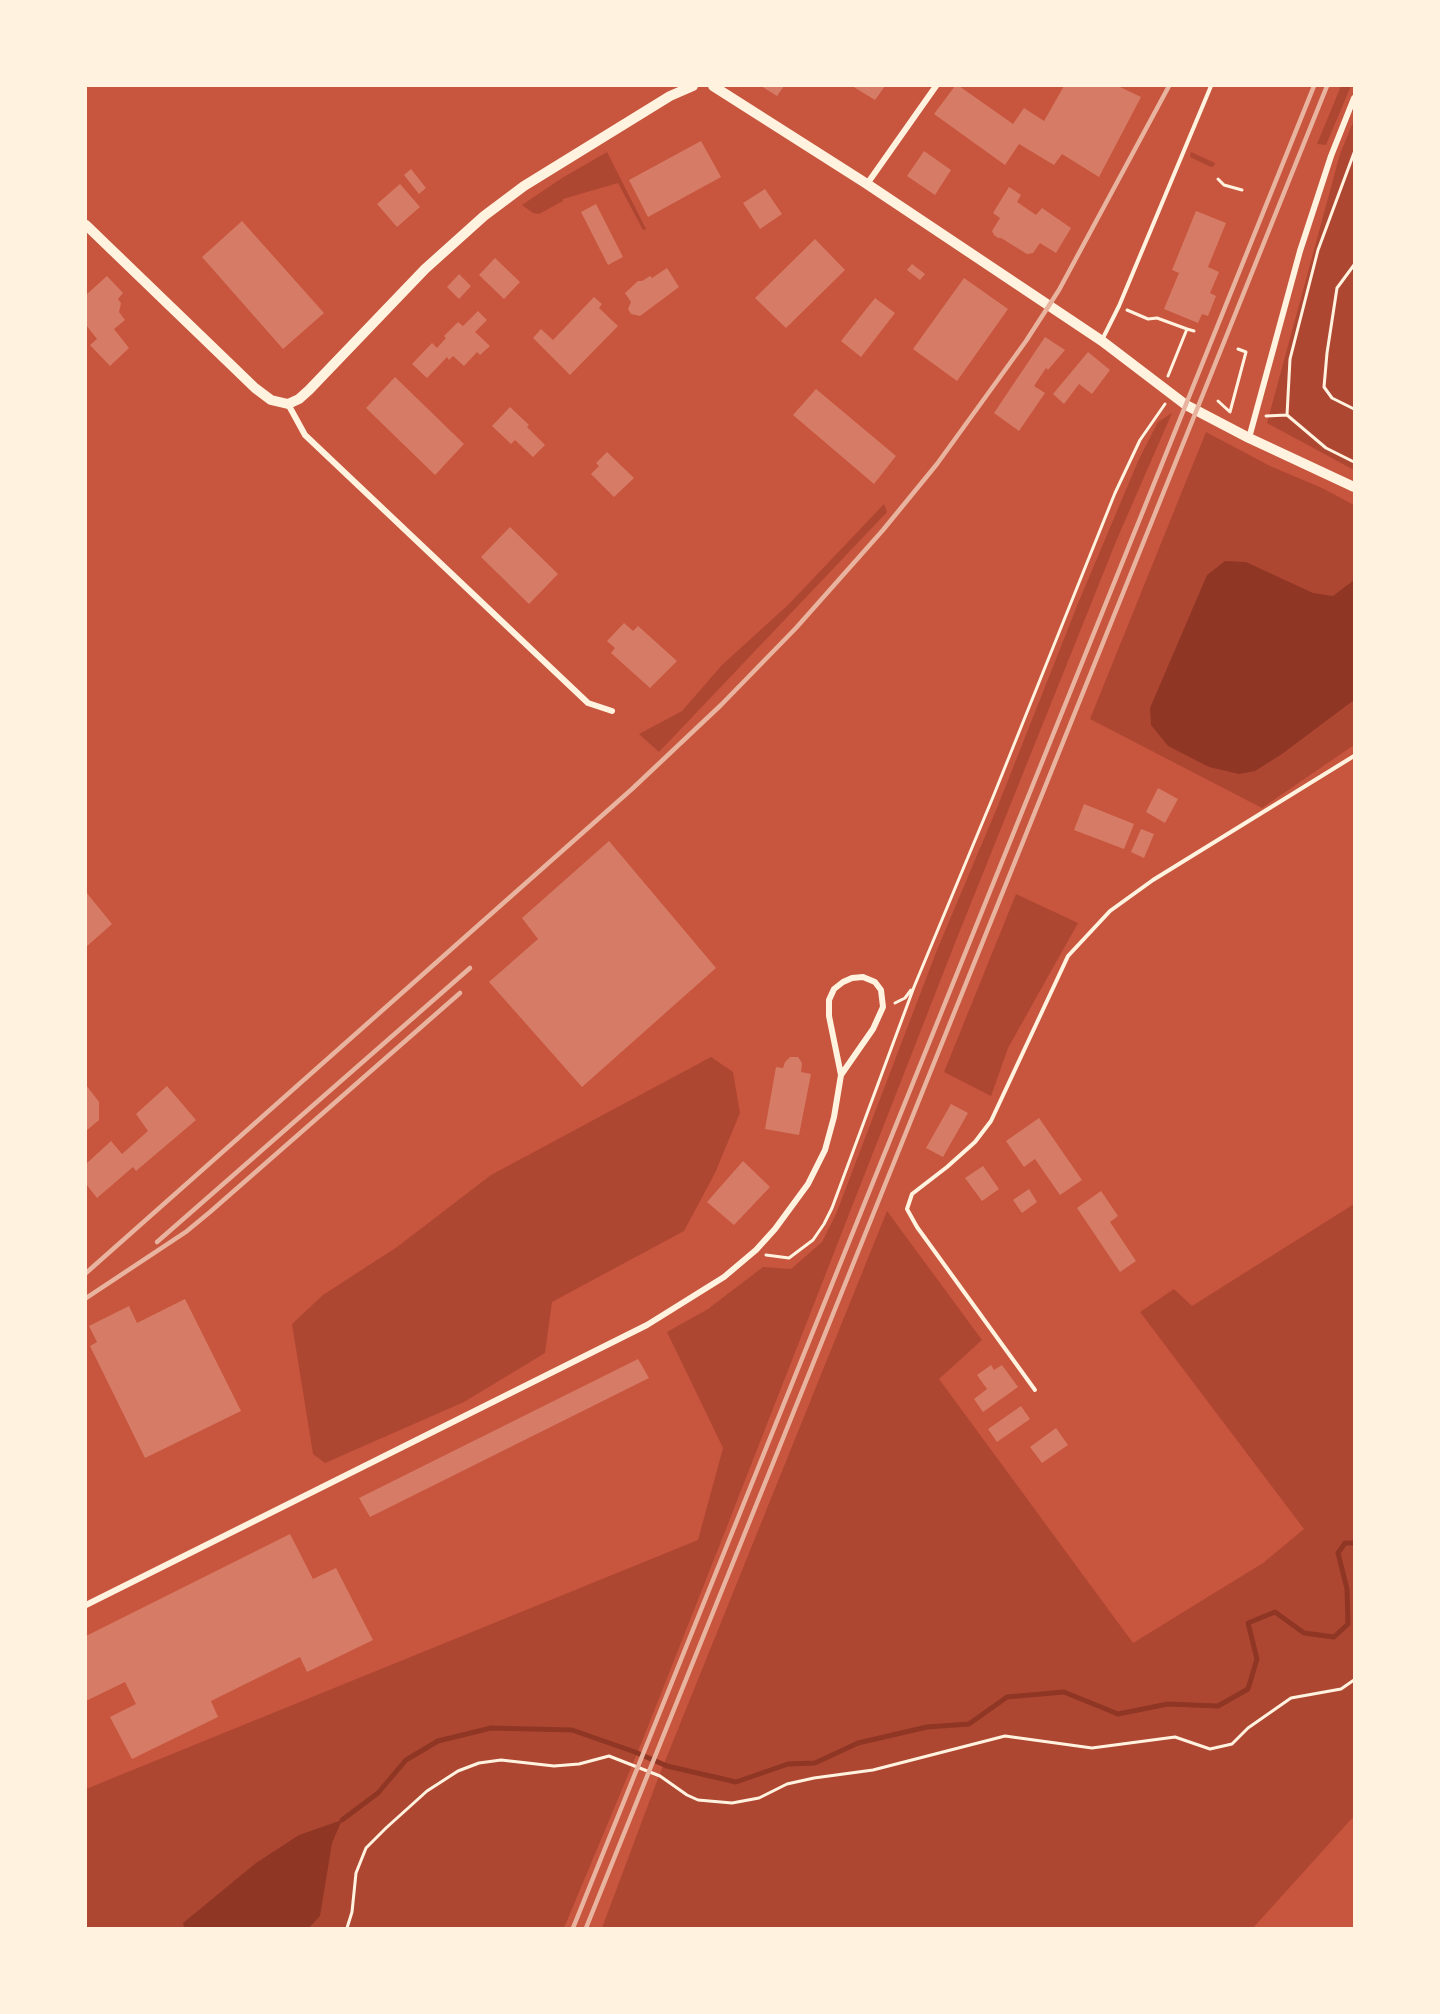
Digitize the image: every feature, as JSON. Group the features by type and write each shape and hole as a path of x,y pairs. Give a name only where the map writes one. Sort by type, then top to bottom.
{"street":[{"path":"86,225 255,388 271,400 288,404 299,399 309,390 425,269 484,216 524,186 669,96 693,86"},
{"path":"713,86 867,184 1102,341 1171,395 1249,438 1354,487"},
{"path":"867,184 936,86"},
{"path":"1249,438 1300,251 1331,156 1354,98"},
{"path":"288,404 305,435 588,703 612,711"},
{"path":"86,1605 647,1325 724,1277 756,1251 775,1229 808,1185 825,1150 834,1117 841,1075 830,1016 830,1000 834,989 852,978 863,977 875,982 881,990 884,998 883,1007 873,1029 841,1075"}],"lane":[{"path":"1102,341 1119,306 1211,86"},
{"path":"1035,1390 917,1227 907,1209 912,1194 975,1142 991,1121 1068,956 1110,911 1153,880 1354,756"}],"path":[{"path":"1287,415 1290,359 1318,250 1354,153"},
{"path":"1218,179 1224,185 1242,190"},
{"path":"1354,265 1336,288 1324,387 1332,398 1354,409"},
{"path":"1119,306 1148,319 1157,318 1194,331"},
{"path":"1161,388 1172,368 1187,328"},
{"path":"1218,401 1230,412 1246,352 1238,349"},
{"path":"756,1251 771,1257 789,1258 813,1240 832,1208 914,987 1115,494 1140,440 1171,395"},
{"path":"1255,417 1287,415 1326,448 1354,462"},
{"path":"883,1007 904,998 914,987"},
{"path":"347,1929 352,1912 356,1873 366,1848 428,1791 458,1771 479,1763 501,1760 554,1766 579,1764 609,1756 660,1776 698,1800 732,1803 759,1798 787,1784 873,1770 1005,1736 1092,1748 1175,1737 1210,1749 1232,1744 1248,1728 1291,1698 1341,1689 1354,1680"}],"shaded area":[{"path":"1341,86 1351,86 1326,145 1317,144"},
{"path":"1354,120 1354,470 1267,423 1340,154"},
{"path":"607,152 646,229 643,230 618,183 563,199 539,214 533,213 522,205 562,178"},
{"path":"1191,152 1215,163 1214,166 1211,167 1190,157"},
{"path":"1172,413 1117,539 955,943 641,1744 564,1928 86,1928 86,1789 698,1540 723,1448 667,1332 708,1309 763,1267 791,1269 822,1242 836,1214 937,950 997,808 1079,601 1139,459 1158,422"},
{"path":"1206,432 1270,466 1322,488 1354,505 1354,745 1262,808 1090,719"},
{"path":"884,504 887,512 659,752 639,734 682,711 722,665 789,604"},
{"path":"1225,561 1246,562 1313,593 1333,596 1354,580 1354,700 1282,754 1255,771 1239,774 1209,767 1168,746 1151,725 1150,708 1207,575"},
{"path":"1016,894 1078,923 1008,1048 991,1096 944,1072"},
{"path":"711,1057 733,1072 740,1113 715,1173 684,1231 552,1302 545,1353 464,1402 325,1463 313,1454 292,1324 323,1295 397,1247 491,1175"},
{"path":"1354,1204 1354,1816 1253,1928 602,1928 657,1781 887,1211 982,1340 939,1379 1133,1643 1263,1563 1304,1529 1140,1312 1174,1289 1192,1306"},
{"path":"342,1820 332,1843 320,1916 309,1928 184,1928 183,1923 256,1863 299,1835"}],"building":[{"path":"761,86 784,86 777,96"},
{"path":"852,86 885,86 875,100"},
{"path":"955,86 959,86 1013,124 1024,108 1044,121 1064,86 1118,86 1141,97 1099,177 1062,154 1054,165 1019,144 1005,165 934,114"},
{"path":"701,141 721,177 648,217 629,180"},
{"path":"924,151 951,170 935,195 907,176"},
{"path":"411,169 426,188 419,194 404,175"},
{"path":"400,184 420,207 397,227 377,204"},
{"path":"1009,187 1021,195 1017,202 1036,215 1042,208 1071,228 1056,253 1040,243 1033,253 1027,254 994,235 992,231 1000,218 993,213"},
{"path":"765,189 782,214 760,229 743,203"},
{"path":"596,204 623,257 608,265 581,212"},
{"path":"1196,211 1226,223 1208,267 1219,272 1210,293 1216,296 1208,316 1202,314 1198,323 1164,309 1179,273 1172,270"},
{"path":"242,221 324,313 283,349 202,257"},
{"path":"815,239 845,270 786,328 755,298"},
{"path":"495,258 520,282 504,299 479,275"},
{"path":"912,264 925,274 920,280 907,270"},
{"path":"667,268 679,287 640,316 631,314 628,309 631,302 625,293 638,281 650,276 652,278"},
{"path":"459,274 471,286 459,299 447,287"},
{"path":"107,276 123,293 118,299 121,303 119,312 125,320 114,329 129,348 110,366 90,345 97,339 86,325 86,295"},
{"path":"964,278 1008,309 957,381 913,349"},
{"path":"594,297 602,304 599,308 618,326 570,375 533,338 541,329 553,340"},
{"path":"875,298 895,313 861,357 841,341"},
{"path":"478,311 487,320 475,332 490,346 480,355 477,352 464,366 453,356 449,360 447,357 427,378 412,364 432,343 437,348 446,338 444,336 458,322 463,326"},
{"path":"1045,337 1065,350 1048,370 1046,368 1034,386 1045,393 1019,431 994,413"},
{"path":"1088,352 1110,370 1092,394 1079,384 1064,404 1053,394"},
{"path":"395,377 464,444 435,475 366,408"},
{"path":"816,389 896,456 874,484 793,415"},
{"path":"510,407 545,445 533,457 515,440 511,444 492,426"},
{"path":"607,452 634,478 614,497 591,474 599,466 596,463"},
{"path":"510,527 558,574 529,604 481,557"},
{"path":"624,623 633,631 638,626 677,661 650,688 611,653 615,648 607,641"},
{"path":"1158,788 1178,799 1165,823 1146,812"},
{"path":"1084,804 1134,824 1124,849 1074,830"},
{"path":"1141,829 1154,834 1144,858 1131,852"},
{"path":"609,841 716,968 582,1087 489,982 538,939 522,918"},
{"path":"86,892 112,924 86,947"},
{"path":"790,1057 798,1057 802,1063 801,1072 811,1074 799,1135 765,1129 776,1067 783,1068"},
{"path":"86,1085 99,1102 99,1120 86,1131"},
{"path":"167,1086 196,1120 136,1171 133,1167 97,1198 86,1184 86,1164 111,1141 122,1154 148,1131 136,1114"},
{"path":"951,1104 968,1113 943,1157 926,1148"},
{"path":"1039,1118 1082,1180 1060,1195 1035,1159 1024,1167 1006,1141"},
{"path":"743,1161 770,1187 734,1225 707,1202"},
{"path":"983,1166 999,1189 982,1201 965,1178"},
{"path":"1029,1189 1037,1202 1022,1213 1013,1200"},
{"path":"1101,1191 1118,1216 1110,1222 1136,1261 1120,1272 1077,1208"},
{"path":"185,1299 241,1411 145,1458 90,1346 97,1342 89,1326 129,1306 137,1323"},
{"path":"638,1359 649,1378 370,1517 359,1498"},
{"path":"991,1365 994,1370 1002,1365 1018,1387 983,1412 974,1399 987,1389 977,1375"},
{"path":"1021,1406 1030,1419 997,1442 988,1429"},
{"path":"1056,1428 1068,1445 1042,1463 1030,1447"},
{"path":"290,1534 313,1579 336,1568 373,1640 307,1672 300,1657 211,1701 218,1717 132,1759 110,1717 136,1704 125,1682 86,1701 86,1636"}],"waterway":[{"path":"342,1820 378,1793 406,1760 438,1741 491,1728 572,1730 667,1766 736,1782 788,1764 815,1763 858,1743 927,1727 969,1724 1007,1697 1064,1692 1118,1714 1168,1704 1218,1706 1248,1689 1257,1659 1248,1623 1275,1612 1304,1633 1334,1637 1348,1624 1347,1589 1338,1553 1345,1543 1354,1543"}],"railway":[{"path":"86,1273 632,789 721,705 796,628 883,530 937,464 1026,341 1059,290 1169,86"},
{"path":"573,1928 1314,86"},
{"path":"586,1928 1327,86"},
{"path":"157,1242 470,968"},
{"path":"86,1298 187,1231 460,993"}]}
